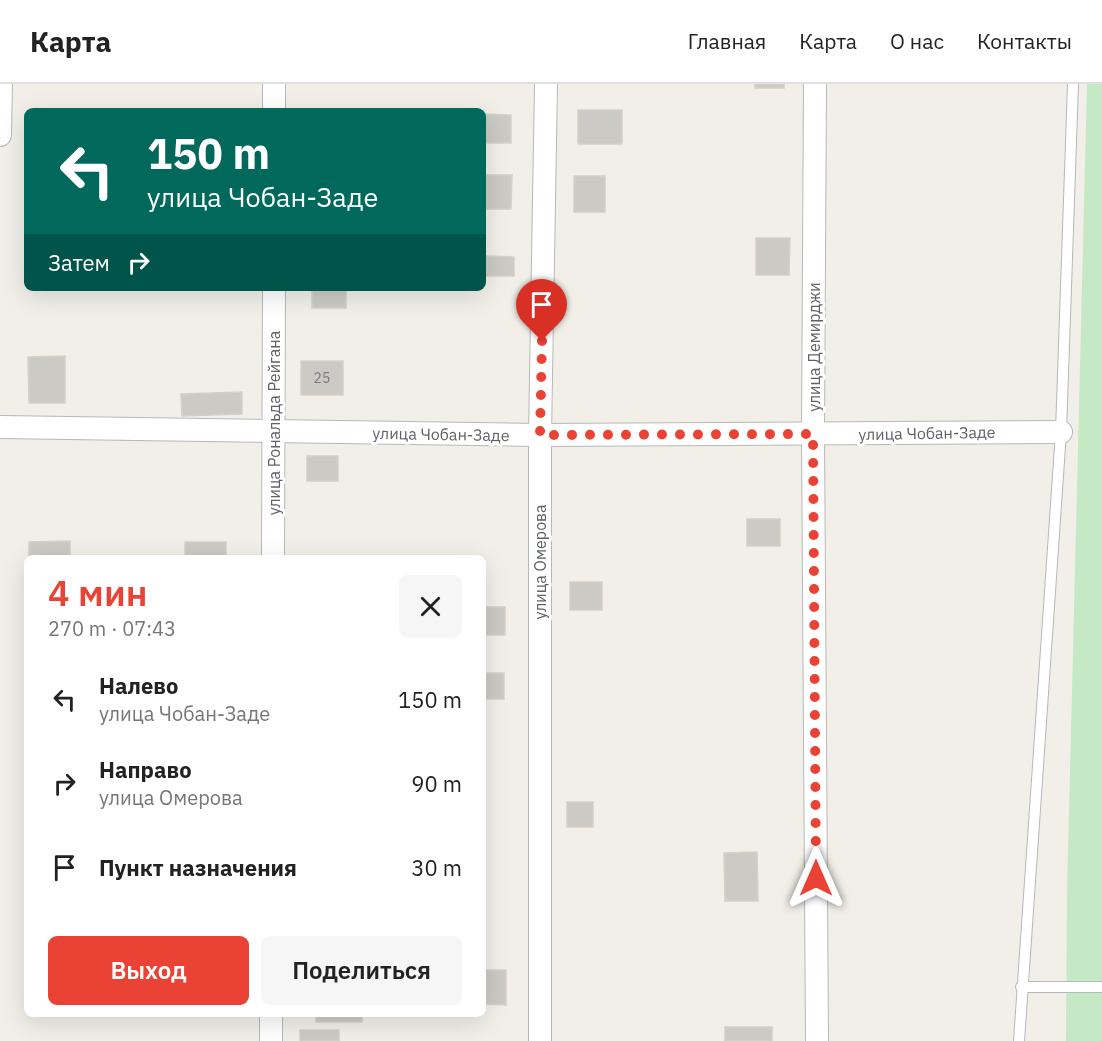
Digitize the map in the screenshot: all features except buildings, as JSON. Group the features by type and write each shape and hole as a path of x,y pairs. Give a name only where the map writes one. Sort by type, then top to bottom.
{"street":[{"path":"0,135 1,84"},
{"path":"274,84 274,108"},
{"name":"улица Омерова","path":"540,1041 540,435 546,84"},
{"name":"улица Демирджи","path":"815,84 813,434 817,1041"},
{"name":"улица Рональда Рейгана","path":"273,555 274,291"},
{"name":"улица Чобан-Заде","path":"0,427 540,435 1062,432"},
{"path":"271,1017 271,1041"}],"lane":[{"path":"1019,1041 1021,987 1062,432 1072,84"},
{"path":"1021,987 1102,987"}],"green space":[{"path":"1087,84 1102,84 1102,1041 1066,1041 1067,894"}],"route":[{"path":"542,341 540,435 813,434 816,878"}]}
